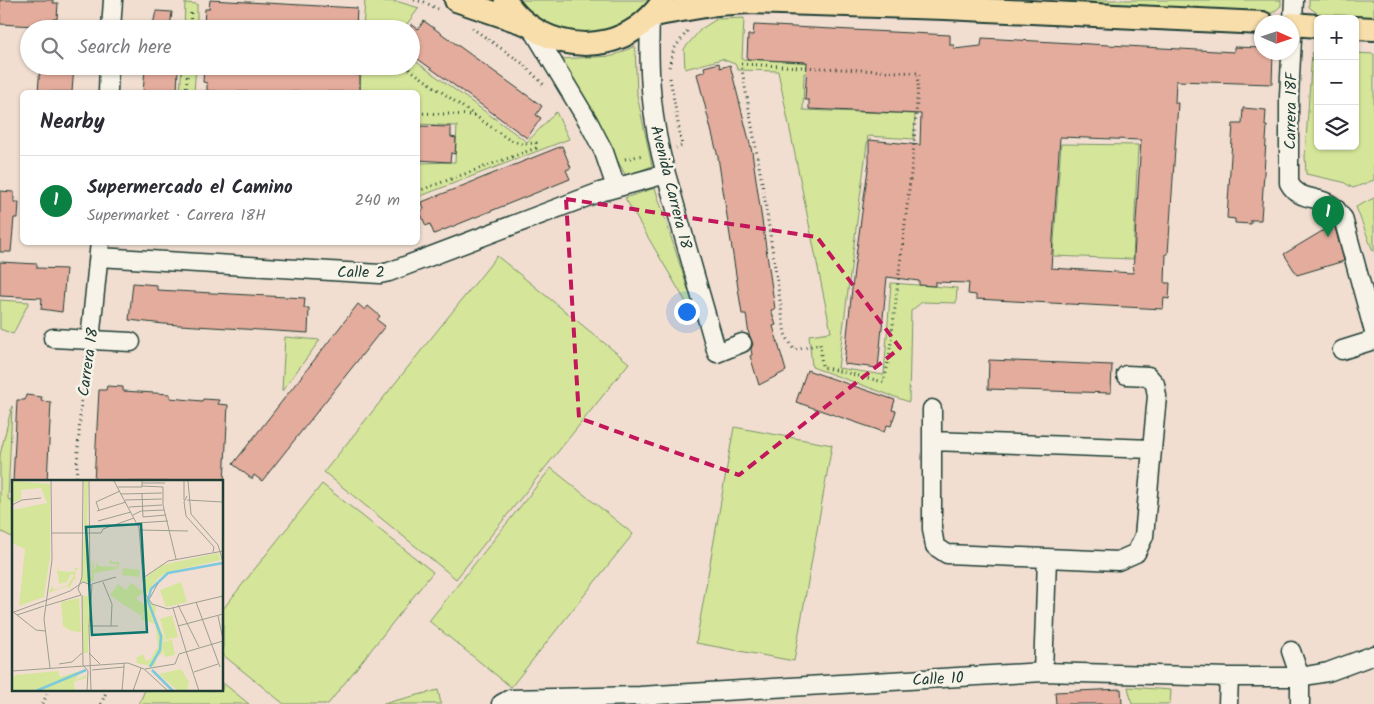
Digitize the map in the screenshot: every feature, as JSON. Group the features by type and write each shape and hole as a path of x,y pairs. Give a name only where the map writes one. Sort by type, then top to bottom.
{"main road":[{"path":"506,0 529,26"},
{"path":"448,5 529,26 554,40 580,45 605,42 629,33 656,11 749,2 1254,23"},
{"path":"1299,25 1314,26"},
{"path":"1359,28 1374,30"}],"street":[{"path":"112,20 113,0"},
{"name":"Carrera 18F","path":"1293,15 1294,0"},
{"name":"Avenida Carrera 18","path":"656,11 648,57 650,94 660,152 717,353 742,343"},
{"path":"529,26 574,95 604,152 616,187"},
{"name":"Carrera 18F","path":"1286,60 1281,96 1290,183 1294,191 1306,197 1322,200 1335,208 1342,218 1374,332"},
{"path":"108,90 109,75"},
{"name":"Calle 2","path":"99,250 380,274 616,187 666,174"},
{"name":"Carrera 18","path":"90,340 99,250"},
{"path":"53,338 131,342"},
{"path":"1342,350 1374,340"},
{"path":"932,409 932,530 935,546 947,554 1118,561 1136,553 1144,536 1157,396 1155,384 1148,376 1126,375"},
{"path":"932,441 1152,449"},
{"path":"1043,672 1047,559"},
{"path":"1291,651 1300,677 1300,704"},
{"name":"Calle 10","path":"501,704 510,699 640,696 697,698 1043,672 1229,678 1300,677 1328,672 1374,655"},
{"path":"1228,704 1229,678"}],"path":[{"path":"414,0 448,5"},
{"path":"190,20 191,11"},
{"path":"608,164 682,146 668,69 674,49 684,34 694,25"},
{"path":"472,28 522,63 550,91"},
{"path":"741,64 918,72 913,156 889,358 884,382 822,367 820,344 794,350 785,334 760,168 741,64"},
{"path":"186,90 187,75"},
{"path":"418,75 508,139 522,144 536,143 536,148 420,190"},
{"path":"420,113 474,115"},
{"name":"Carrera 18","path":"76,480 83,370 90,340"},
{"path":"43,704 48,692"},
{"path":"102,704 106,692"}],"highlighted area":[{"path":"566,199 817,237 900,348 739,475 579,418"}],"green space":[{"path":"365,0 399,2 419,8 410,20 364,20"},
{"path":"518,0 651,0 639,13 625,23 610,30 578,34 546,25 531,15"},
{"path":"1059,0 1281,0 1281,6 1272,13"},
{"path":"1309,0 1374,0 1374,17 1318,14 1309,7"},
{"path":"185,3 197,4 197,20 184,20"},
{"path":"744,18 742,59 960,71 959,77 804,73 803,110 915,114 914,139 868,136 838,368 884,375 891,283 957,288 956,303 922,302 911,311 909,402 812,367 809,335 831,332 778,71 738,70 735,64 722,59 685,69 684,49 701,29 717,19"},
{"path":"635,46 637,95 652,166 626,176 561,59 613,56"},
{"path":"1312,52 1314,52 1314,150 1359,150 1359,53 1374,54 1374,180 1353,188 1343,182 1306,174 1305,156"},
{"path":"420,65 527,142 556,112 569,139 420,196 420,163 455,162 457,126 420,124 420,90 360,90 361,75 420,75"},
{"path":"181,75 195,75 194,90 180,90"},
{"path":"1061,144 1138,145 1133,259 1053,256"},
{"path":"655,188 700,326 625,198"},
{"path":"1374,198 1374,251 1373,251 1356,207"},
{"path":"497,256 629,363 456,579 324,472"},
{"path":"0,300 29,302 13,334 0,329"},
{"path":"285,337 320,340 282,391"},
{"path":"12,406 8,499 12,500 12,537 0,531 0,455"},
{"path":"734,427 832,445 794,661 696,643"},
{"path":"551,468 633,534 511,687 429,621"},
{"path":"322,484 433,572 328,704 284,704 224,656 224,608"},
{"path":"224,684 249,704 139,704 144,692 224,692"},
{"path":"1128,687 1171,690 1170,704 1132,704"},
{"path":"438,690 441,704 382,704"}],"building":[{"path":"0,0 53,0 53,3 58,3 57,19 20,20 20,25 0,24"},
{"path":"210,0 357,8 356,20 204,20 205,9 209,9"},
{"path":"156,11 172,12 171,20 154,20"},
{"path":"424,21 542,106 536,115 541,118 527,138 420,61 420,26"},
{"path":"754,25 950,35 950,45 954,45 954,49 981,46 982,38 1234,52 1234,47 1254,48 1254,60 1273,60 1272,84 1176,81 1175,103 1178,103 1165,283 1170,283 1169,299 1164,298 1163,309 976,299 976,295 968,294 969,283 935,282 935,286 919,285 919,281 887,277 878,368 844,364 854,270 869,162 869,140 920,145 921,114 809,109 809,100 805,100 807,62 747,59 748,35 753,35","holes":["1060,137 1141,140 1133,273 1051,268"]},
{"path":"719,63 720,68 730,65 752,152 775,309 771,310 776,325 773,326 786,371 759,385 750,356 752,355 751,349 753,344 749,335 746,314 742,314 718,157 697,74 705,71 704,67"},
{"path":"39,75 73,75 72,90 38,90"},
{"path":"144,75 178,75 177,90 143,90"},
{"path":"203,75 360,75 360,90 207,90 207,83 203,82"},
{"path":"1243,108 1266,110 1265,126 1267,126 1261,220 1251,220 1251,224 1235,223 1235,219 1227,218 1233,124 1242,124"},
{"path":"420,126 451,127 451,137 456,138 455,154 451,153 450,162 420,160"},
{"path":"562,146 571,168 566,170 570,179 434,234 430,224 426,226 420,212 424,209 422,202"},
{"path":"0,191 14,192 14,202 19,202 18,218 14,218 11,252 0,252"},
{"path":"1334,224 1344,261 1297,275 1284,254"},
{"path":"0,262 37,264 37,268 66,269 62,312 41,309 42,298 0,296"},
{"path":"133,283 157,285 157,290 305,298 304,308 309,308 308,333 129,320"},
{"path":"358,304 365,310 368,306 380,316 377,320 385,326 262,481 254,475 252,479 233,464"},
{"path":"989,360 1112,365 1111,393 988,389"},
{"path":"807,370 895,400 892,410 896,411 891,426 887,425 884,432 796,402"},
{"path":"107,386 123,387 123,391 170,394 170,398 202,401 203,399 219,400 218,404 228,405 224,482 224,480 94,480 99,390 106,390"},
{"path":"26,395 42,397 41,401 51,402 47,480 13,480 17,400 25,400"},
{"path":"1121,689 1122,704 1056,704 1055,692"}],"place":[{"name":"Supermercado el Camino","path":"1328,237"}]}
